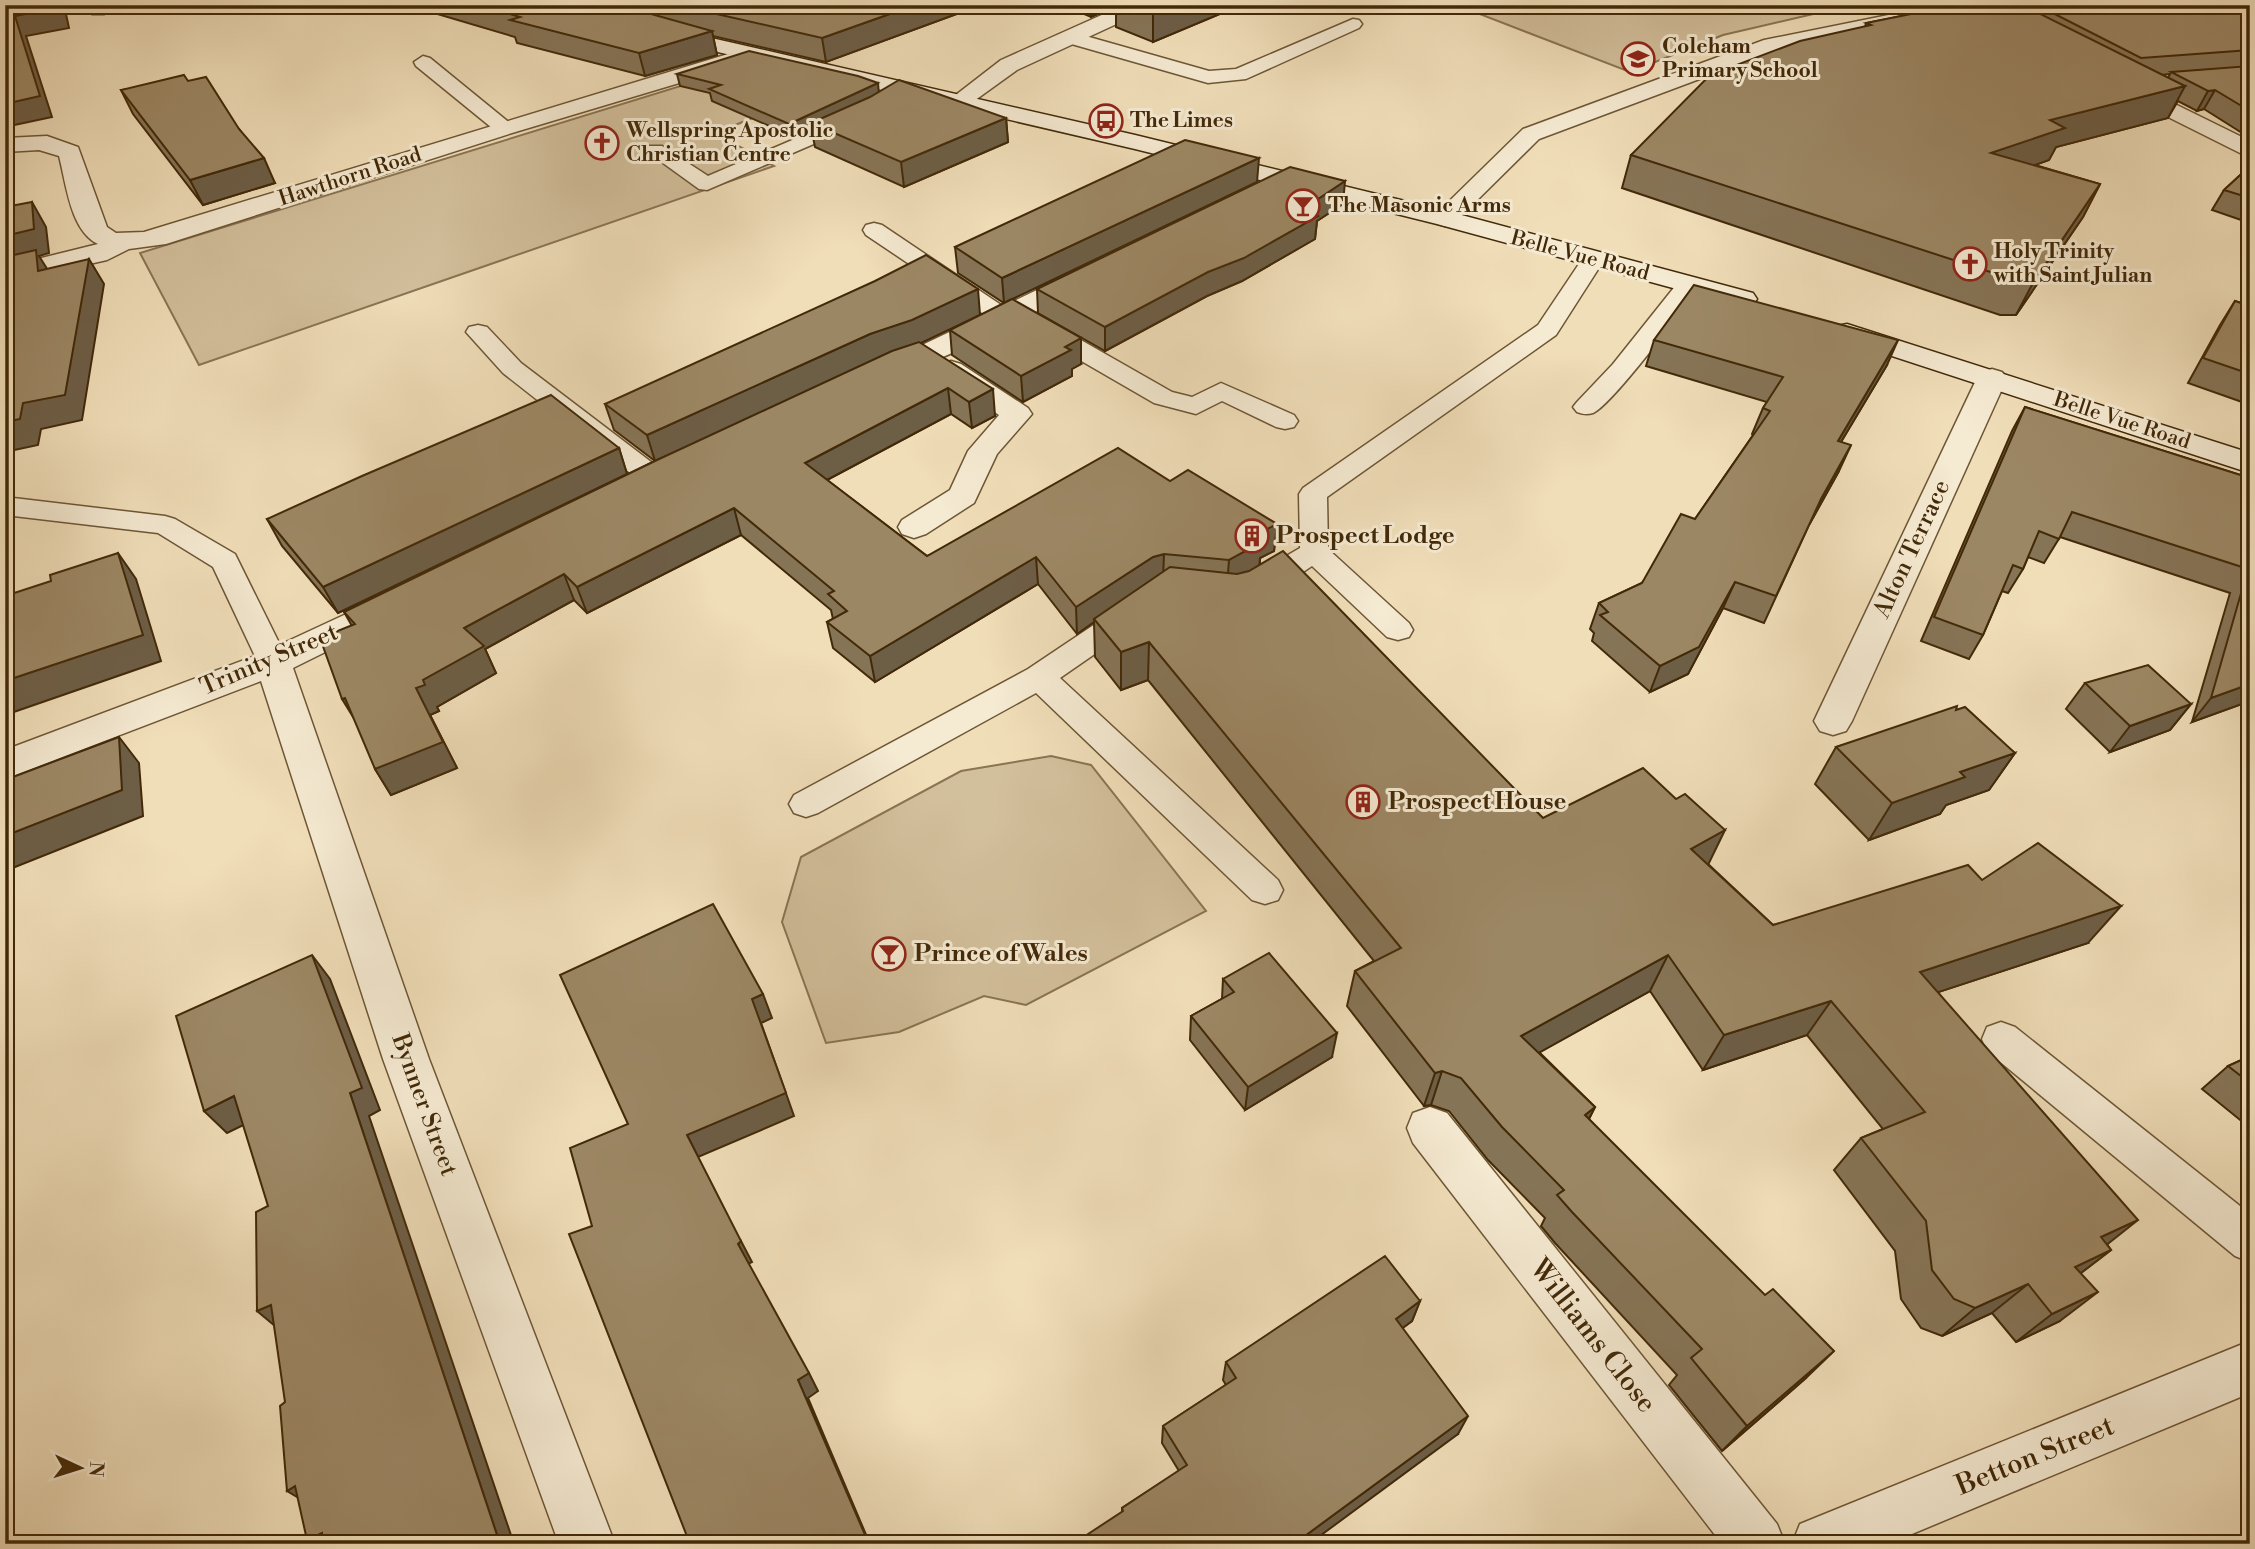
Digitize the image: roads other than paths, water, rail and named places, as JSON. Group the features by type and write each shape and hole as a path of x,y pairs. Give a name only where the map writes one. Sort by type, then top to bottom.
{"street":[{"name":"Belle Vue Road","path":"574,5 679,37 749,52 889,100 959,101 1445,218 1768,307"},
{"path":"959,101 1009,65 1142,5"},
{"path":"1445,218 1531,134 1772,45 1957,8"},
{"name":"Hawthorn Road","path":"5,145 59,144 70,152 91,225 101,236 124,241 157,238 504,128 739,58 749,52"},
{"path":"2099,73 2250,151"},
{"path":"1247,197 1284,179"},
{"path":"5,275 99,254 124,241"},
{"path":"861,379 926,354 1111,263"},
{"name":"Belle Vue Road","path":"1821,323 2250,463"},
{"path":"914,527 963,496 983,452 1017,414 926,354"},
{"name":"Alton Terrace","path":"1833,721 1992,378"},
{"name":"Trinity Street","path":"5,765 273,663 420,591"},
{"name":"Bynner Street","path":"273,663 406,1059 587,1544"},
{"name":"Williams Close","path":"1430,1128 1757,1544"},
{"name":"Betton Street","path":"1820,1544 2250,1367"}],"lane":[{"path":"1068,37 1209,77 1238,75 1353,24"},
{"path":"423,62 504,128"},
{"path":"2123,86 2161,83"},
{"path":"655,150 707,184 889,100"},
{"path":"874,230 1007,313 1163,398 1196,406 1221,391 1285,421"},
{"path":"1398,630 1314,552 1313,494 1547,330 1593,260"},
{"path":"1586,407 1622,369 1688,285"},
{"path":"478,332 512,368 653,478"},
{"path":"5,506 165,525 225,561 273,663"},
{"path":"1233,600 1314,552"},
{"path":"806,804 1040,677 1152,600"},
{"path":"1040,677 1265,890"},
{"path":"2001,1039 2250,1241"}],"place":[{"name":"Coleham Primary School","path":"1638,59"},
{"name":"The Limes","path":"1106,121"},
{"name":"Wellspring Apostolic Christian Centre","path":"602,143"},
{"name":"The Masonic Arms","path":"1303,206"},
{"name":"Holy Trinity with Saint Julian","path":"1970,264"},
{"name":"Prospect Lodge","path":"1252,536"},
{"name":"Prospect House","path":"1363,802"},
{"name":"Prince of Wales","path":"889,954"}]}
